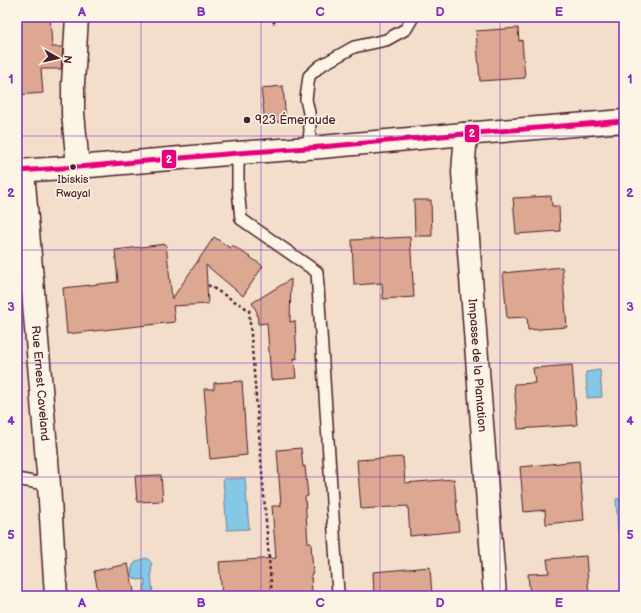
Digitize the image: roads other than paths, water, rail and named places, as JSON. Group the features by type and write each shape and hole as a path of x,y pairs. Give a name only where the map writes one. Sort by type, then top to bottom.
{"street":[{"path":"77,17 73,84 73,113 78,167"},
{"path":"20,171 624,121"},
{"name":"Impasse de la Plantation","path":"464,134 465,147 463,172 495,596"},
{"name":"Rue Ernest Caveland","path":"20,171 49,485 56,596"}],"lane":[{"path":"308,148 310,130 306,99 309,76 320,66 354,47 386,40 406,29 413,17"},
{"path":"238,153 238,189 241,219 317,272 337,596"},
{"path":"17,479 49,485"}],"water":[{"path":"600,370 602,397 587,398 586,372"},
{"path":"245,478 249,529 227,530 223,479"},
{"path":"624,498 624,531 618,532 616,499"},
{"path":"146,558 152,564 151,572 153,596 144,596 145,579 138,580 132,577 132,569 134,564 139,560"}],"place":[{"name":"923 Émeraude","path":"247,120"},
{"name":"Ibiskis Rwayal","path":"73,167"}]}
